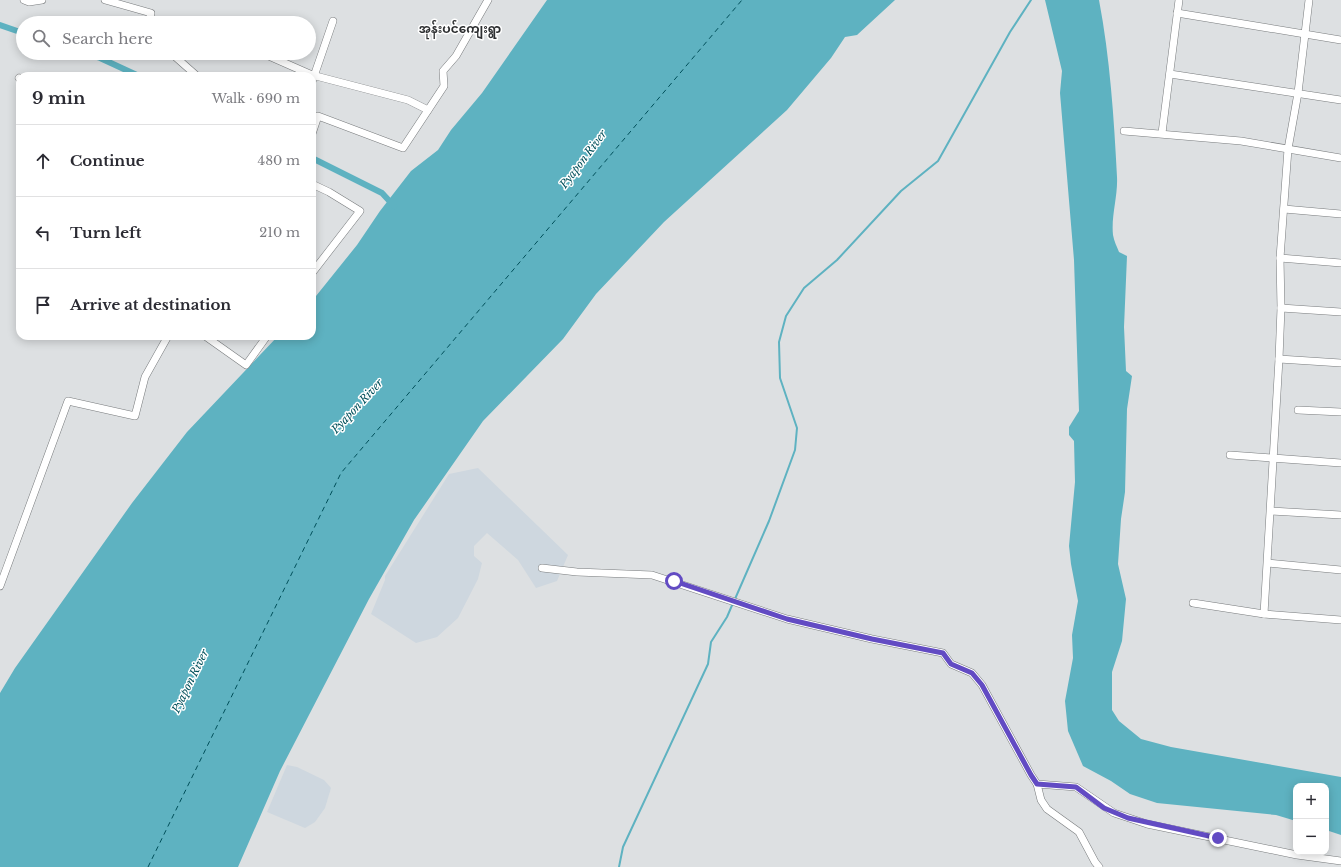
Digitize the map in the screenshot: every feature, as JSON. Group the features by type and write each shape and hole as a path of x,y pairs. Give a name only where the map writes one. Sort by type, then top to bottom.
{"street":[{"path":"24,0 29,2 42,0"},
{"path":"105,0 151,13 150,16"},
{"path":"316,115 403,148 444,86 442,71 456,56 488,0"},
{"path":"1162,133 1178,0"},
{"path":"1264,614 1279,359 1281,308 1280,258 1288,149 1298,93 1309,0"},
{"path":"1177,13 1341,40"},
{"path":"315,72 333,21"},
{"path":"179,60 192,72"},
{"path":"276,60 301,72"},
{"path":"1170,74 1341,100"},
{"path":"316,79 408,100 428,110"},
{"path":"1124,131 1162,133 1241,141 1341,158"},
{"path":"316,186 329,192 360,212 316,268"},
{"path":"1284,209 1341,214"},
{"path":"1280,258 1341,263"},
{"path":"1281,308 1341,312"},
{"path":"0,586 68,401 135,416 145,376 166,340"},
{"path":"211,340 246,365 264,340"},
{"path":"1279,359 1341,363"},
{"path":"1298,410 1341,412"},
{"path":"1230,455 1341,463"},
{"path":"1271,511 1341,515"},
{"path":"1268,563 1341,570"},
{"path":"542,568 577,572 652,575 728,598 787,619 946,654 951,664 972,673 982,685 1037,784 1041,800 1047,809 1079,832 1099,867"},
{"path":"1193,603 1264,614 1341,620"},
{"path":"1037,784 1076,787 1114,813 1147,824 1297,854 1341,861"}],"shaded area":[{"path":"478,468 568,555 557,581 536,588 518,560 487,533 474,546 474,556 482,563 478,579 458,618 437,637 416,643 371,614 385,580 385,576 449,474"},
{"path":"287,765 297,767 324,780 331,788 325,808 315,822 305,828 267,812"}],"water":[{"name":"Pyapon River","path":"547,0 895,0 857,35 845,37 831,58 787,110 664,222 596,294 563,339 483,421 414,520 369,599 280,771 238,867 0,867 0,693 15,668 132,503 187,432 274,340 316,340 316,296 357,245 380,211 411,171 438,150 451,130 482,93"},
{"path":"1045,0 1099,0 1109,66 1116,155 1117,184 1113,235 1119,252 1127,256 1124,327 1126,371 1132,376 1127,409 1125,492 1121,519 1118,564 1126,599 1122,641 1112,672 1112,710 1119,721 1141,739 1171,747 1341,777 1341,835 1329,831 1329,783 1293,783 1293,820 1276,815 1157,803 1130,794 1111,781 1083,766 1068,731 1065,701 1073,658 1072,635 1078,601 1069,546 1075,482 1074,441 1069,435 1069,427 1079,411 1074,260 1060,93 1062,71"}],"waterway":[{"path":"735,599 769,521 795,450 797,428 780,378 779,342 786,316 804,288 837,260 901,191 938,161 1010,32 1031,0"},
{"path":"0,25 16,31"},
{"path":"104,60 130,72"},
{"path":"316,160 382,193 394,206"},
{"path":"619,867 623,847 708,664 711,642 727,617 733,603"}],"ferry route":[{"path":"148,867 341,473 742,0"}],"district":[{"name":"အုန်းပင်ကျေးရွာ","path":"460,28"}],"route":[{"path":"674,581 787,619 872,639 946,654 951,664 976,676 1037,784 1069,785 1076,787 1104,808 1114,813 1147,824 1218,838"}]}
